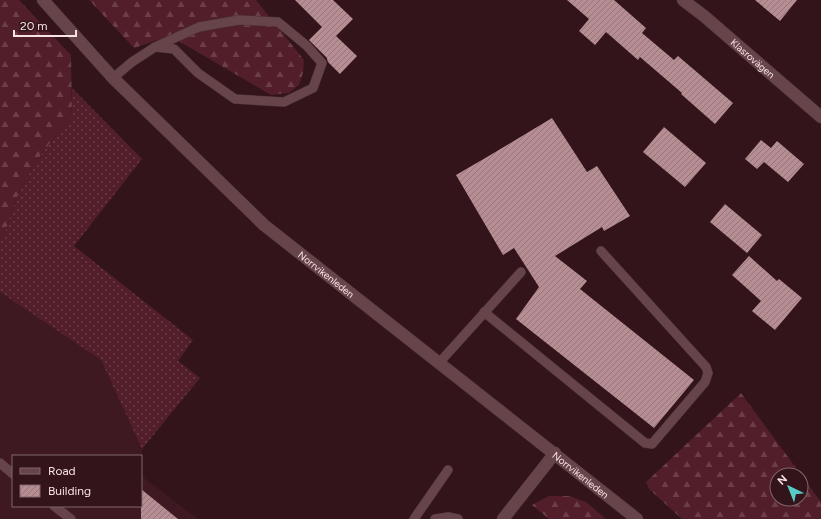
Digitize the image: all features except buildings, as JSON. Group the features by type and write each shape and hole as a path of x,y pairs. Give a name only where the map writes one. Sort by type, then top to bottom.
{"main road":[{"name":"Norrvikenleden","path":"43,0 112,78 264,225 637,519"},
{"name":"Klasrovägen","path":"683,0 704,16 821,117"},
{"path":"503,519 555,454"}],"lane":[{"path":"112,78 132,62 155,47 199,27 239,20 278,22 307,46 322,63 313,88 284,102 235,99 198,73 174,49 155,47"},
{"path":"484,312 645,443 652,444 705,382 708,373 706,367 601,251"},
{"path":"439,363 521,272"},
{"path":"0,464 12,473"},
{"path":"414,519 448,470"},
{"path":"55,507 71,519"},
{"path":"435,519 448,517 458,519"}],"shaded area":[{"path":"0,292 101,360 142,449 143,477 198,519 0,519"}],"green space":[{"path":"0,0 19,0 71,55 72,116 44,151 29,173 12,210 5,233 0,236"},
{"path":"89,0 256,0 304,60 303,73 299,85 289,93 271,95 170,36 134,48"},
{"path":"72,88 142,159 74,246 193,340 178,361 200,378 142,449 101,360 0,292 0,236 5,233 18,195 29,173 44,151 72,116"},
{"path":"741,393 795,467 769,467 769,507 809,507 809,486 821,502 821,519 682,519 649,489 646,482"},
{"path":"549,496 570,496 586,502 606,519 549,519 532,505"}]}
